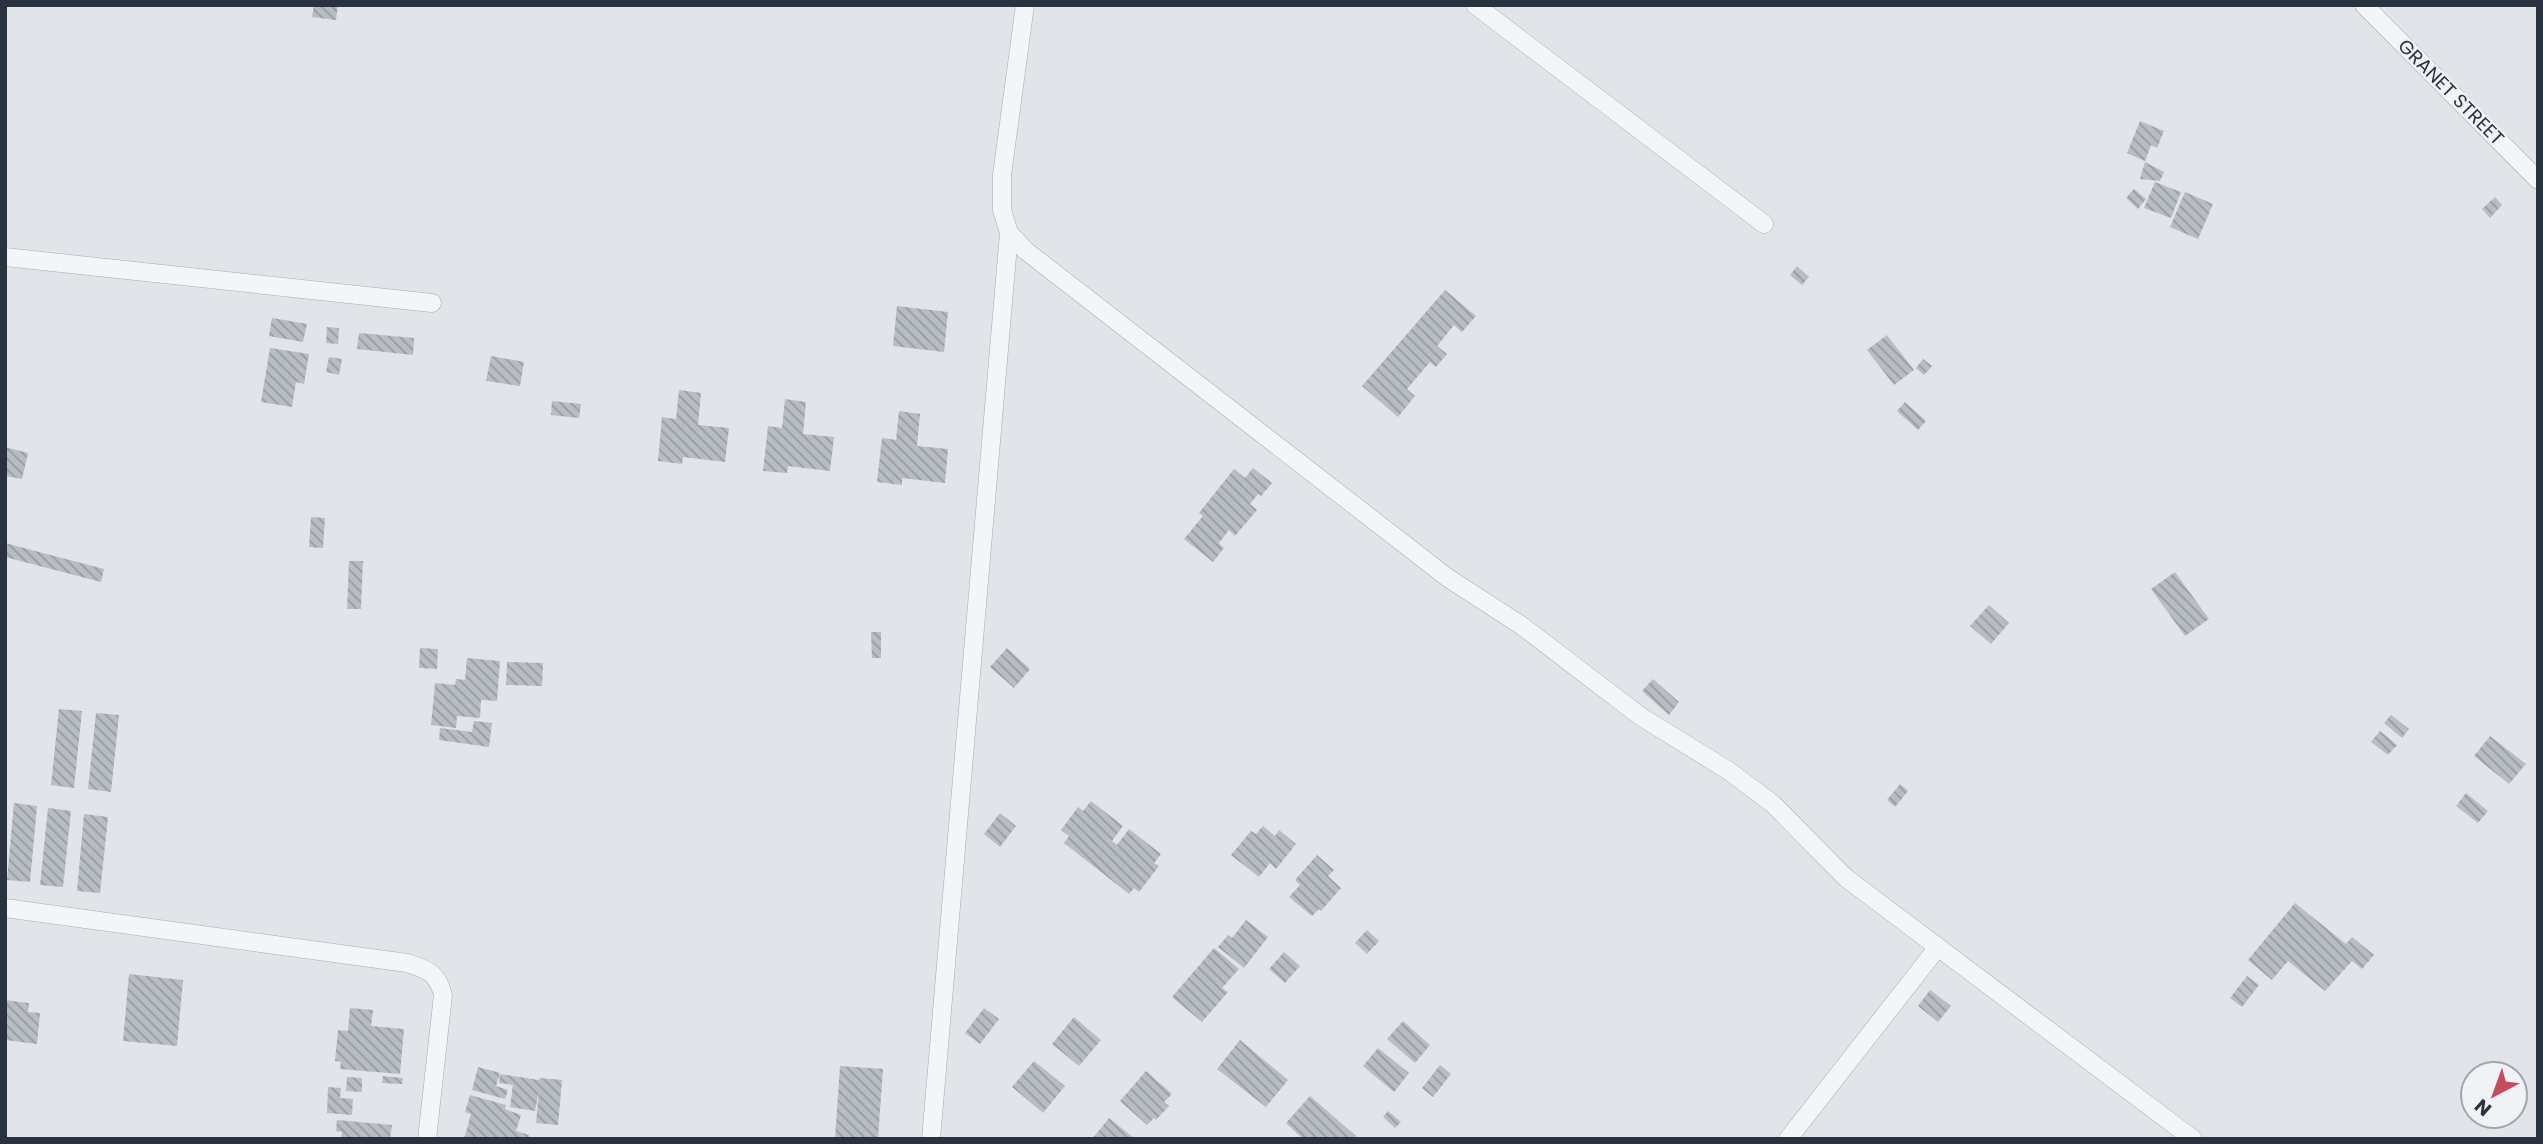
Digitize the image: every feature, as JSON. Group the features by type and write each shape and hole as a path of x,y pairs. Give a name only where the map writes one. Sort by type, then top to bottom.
{"street":[{"path":"931,1139 1009,233 1002,210 1002,175 1025,5"},
{"path":"1475,5 1764,224"},
{"name":"GRANET STREET","path":"2364,5 2538,180"},
{"path":"1009,233 1026,251 1448,578 1542,641 1640,716 1729,771 1773,804 1846,878 2193,1139"},
{"path":"5,257 432,303"},
{"path":"5,908 407,963 429,970 439,982 443,995 427,1139"},
{"path":"1788,1139 1938,947"}],"building":[{"path":"314,5 338,5 336,20 312,17"},
{"path":"2140,121 2164,131 2157,148 2151,145 2145,161 2127,153"},
{"path":"2145,162 2164,172 2160,181 2140,179"},
{"path":"2155,182 2181,192 2171,218 2144,208"},
{"path":"2134,189 2146,199 2138,209 2126,198"},
{"path":"2185,192 2213,204 2198,239 2170,227"},
{"path":"2495,197 2502,205 2490,218 2482,209"},
{"path":"1797,266 1809,277 1802,285 1790,275"},
{"path":"1445,290 1476,316 1462,332 1454,325 1437,346 1447,354 1436,367 1430,362 1407,389 1415,396 1398,417 1362,386"},
{"path":"897,306 948,312 944,352 893,346"},
{"path":"272,318 307,324 303,342 269,336"},
{"path":"327,327 339,328 338,344 326,343"},
{"path":"359,333 414,338 413,355 357,349"},
{"path":"1887,335 1914,370 1894,385 1867,350"},
{"path":"270,348 309,354 304,384 296,382 292,407 261,402"},
{"path":"491,356 524,362 520,386 486,381"},
{"path":"329,357 342,359 339,375 326,372"},
{"path":"1923,359 1932,366 1924,375 1916,368"},
{"path":"679,390 701,393 698,425 729,428 725,462 683,457 682,464 658,461 662,417 676,419"},
{"path":"785,399 806,402 803,434 834,437 830,471 788,466 787,473 763,471 768,426 782,428"},
{"path":"552,401 581,404 579,418 551,415"},
{"path":"1905,402 1926,421 1918,430 1897,411"},
{"path":"899,411 920,414 917,446 948,449 945,483 902,478 902,485 877,482 882,438 896,440"},
{"path":"5,447 28,453 22,479 5,476"},
{"path":"1253,468 1272,483 1250,504 1257,510 1235,536 1229,530 1219,543 1224,548 1213,562 1184,539 1203,516 1199,513 1234,469 1245,478"},
{"path":"311,517 325,518 323,548 309,547"},
{"path":"5,543 104,569 101,582 5,557"},
{"path":"349,561 363,561 361,609 347,609"},
{"path":"2175,572 2209,619 2185,636 2151,589"},
{"path":"1989,605 2009,623 1991,644 1970,626"},
{"path":"871,632 881,632 881,658 872,658"},
{"path":"420,648 438,649 437,669 419,668"},
{"path":"1007,648 1030,669 1014,688 990,667"},
{"path":"467,658 500,661 497,701 481,700 480,718 457,716 456,728 431,725 435,683 455,685 456,679 465,680"},
{"path":"507,662 543,663 542,686 506,685"},
{"path":"1653,679 1679,702 1669,715 1642,691"},
{"path":"59,709 82,711 74,788 51,785"},
{"path":"96,713 119,715 111,792 88,789"},
{"path":"2391,715 2409,729 2402,738 2384,723"},
{"path":"474,721 492,723 489,747 439,740 440,728 472,732"},
{"path":"2380,731 2397,745 2388,755 2371,742"},
{"path":"2490,736 2526,764 2509,784 2474,756"},
{"path":"1900,784 1908,791 1895,807 1887,800"},
{"path":"2466,793 2488,811 2478,823 2456,806"},
{"path":"1091,801 1123,826 1112,841 1117,845 1129,829 1161,854 1154,863 1159,866 1139,892 1134,888 1129,894 1064,843 1069,836 1061,830 1078,807 1083,811"},
{"path":"14,803 37,806 30,882 7,880"},
{"path":"48,808 71,811 63,887 40,885"},
{"path":"1000,813 1016,826 1000,847 984,834"},
{"path":"84,814 108,817 100,893 77,891"},
{"path":"1263,826 1275,836 1279,830 1296,844 1276,869 1270,863 1259,877 1231,855 1251,831 1256,834"},
{"path":"1317,855 1334,870 1328,876 1341,888 1321,911 1319,909 1312,916 1289,897 1300,885 1295,880"},
{"path":"2295,903 2346,944 2352,937 2374,955 2362,969 2352,961 2325,991 2288,961 2272,980 2248,960"},
{"path":"1246,920 1268,937 1244,968 1218,947 1228,935 1232,938"},
{"path":"1367,930 1379,941 1367,954 1355,943"},
{"path":"1214,948 1239,969 1222,988 1228,992 1202,1022 1172,997"},
{"path":"1284,952 1300,966 1285,983 1269,969"},
{"path":"129,974 183,980 177,1046 123,1041"},
{"path":"2247,976 2259,985 2242,1007 2230,998"},
{"path":"1930,990 1951,1006 1938,1022 1918,1006"},
{"path":"5,1000 29,1003 28,1012 40,1013 37,1044 5,1040"},
{"path":"350,1008 373,1010 371,1026 404,1029 400,1074 340,1069 341,1062 335,1061 338,1030 348,1031"},
{"path":"984,1008 999,1019 980,1044 965,1033"},
{"path":"1074,1017 1101,1040 1079,1066 1052,1044"},
{"path":"1403,1021 1430,1045 1415,1063 1387,1039"},
{"path":"1240,1040 1288,1080 1266,1107 1217,1069"},
{"path":"1378,1048 1409,1073 1394,1092 1363,1066"},
{"path":"1034,1061 1065,1086 1043,1113 1012,1087"},
{"path":"1440,1065 1451,1074 1433,1097 1422,1088"},
{"path":"840,1066 883,1069 878,1139 835,1139"},
{"path":"478,1067 500,1073 496,1086 508,1090 505,1099 472,1090"},
{"path":"1146,1071 1172,1094 1164,1102 1169,1106 1147,1125 1120,1101"},
{"path":"500,1074 539,1080 562,1080 558,1125 536,1123 539,1091 535,1111 510,1107 513,1085 499,1083"},
{"path":"383,1076 403,1078 402,1084 382,1083"},
{"path":"347,1077 362,1078 362,1092 346,1091"},
{"path":"328,1087 341,1088 340,1098 353,1099 352,1115 327,1113"},
{"path":"470,1095 506,1105 505,1109 521,1115 516,1131 529,1135 528,1139 464,1139 471,1114 465,1112"},
{"path":"1310,1096 1356,1136 1354,1139 1303,1139 1286,1123"},
{"path":"1388,1111 1401,1122 1395,1128 1383,1117"},
{"path":"1109,1118 1135,1139 1092,1139"},
{"path":"337,1120 392,1125 390,1139 341,1139 342,1132 336,1131"}]}
